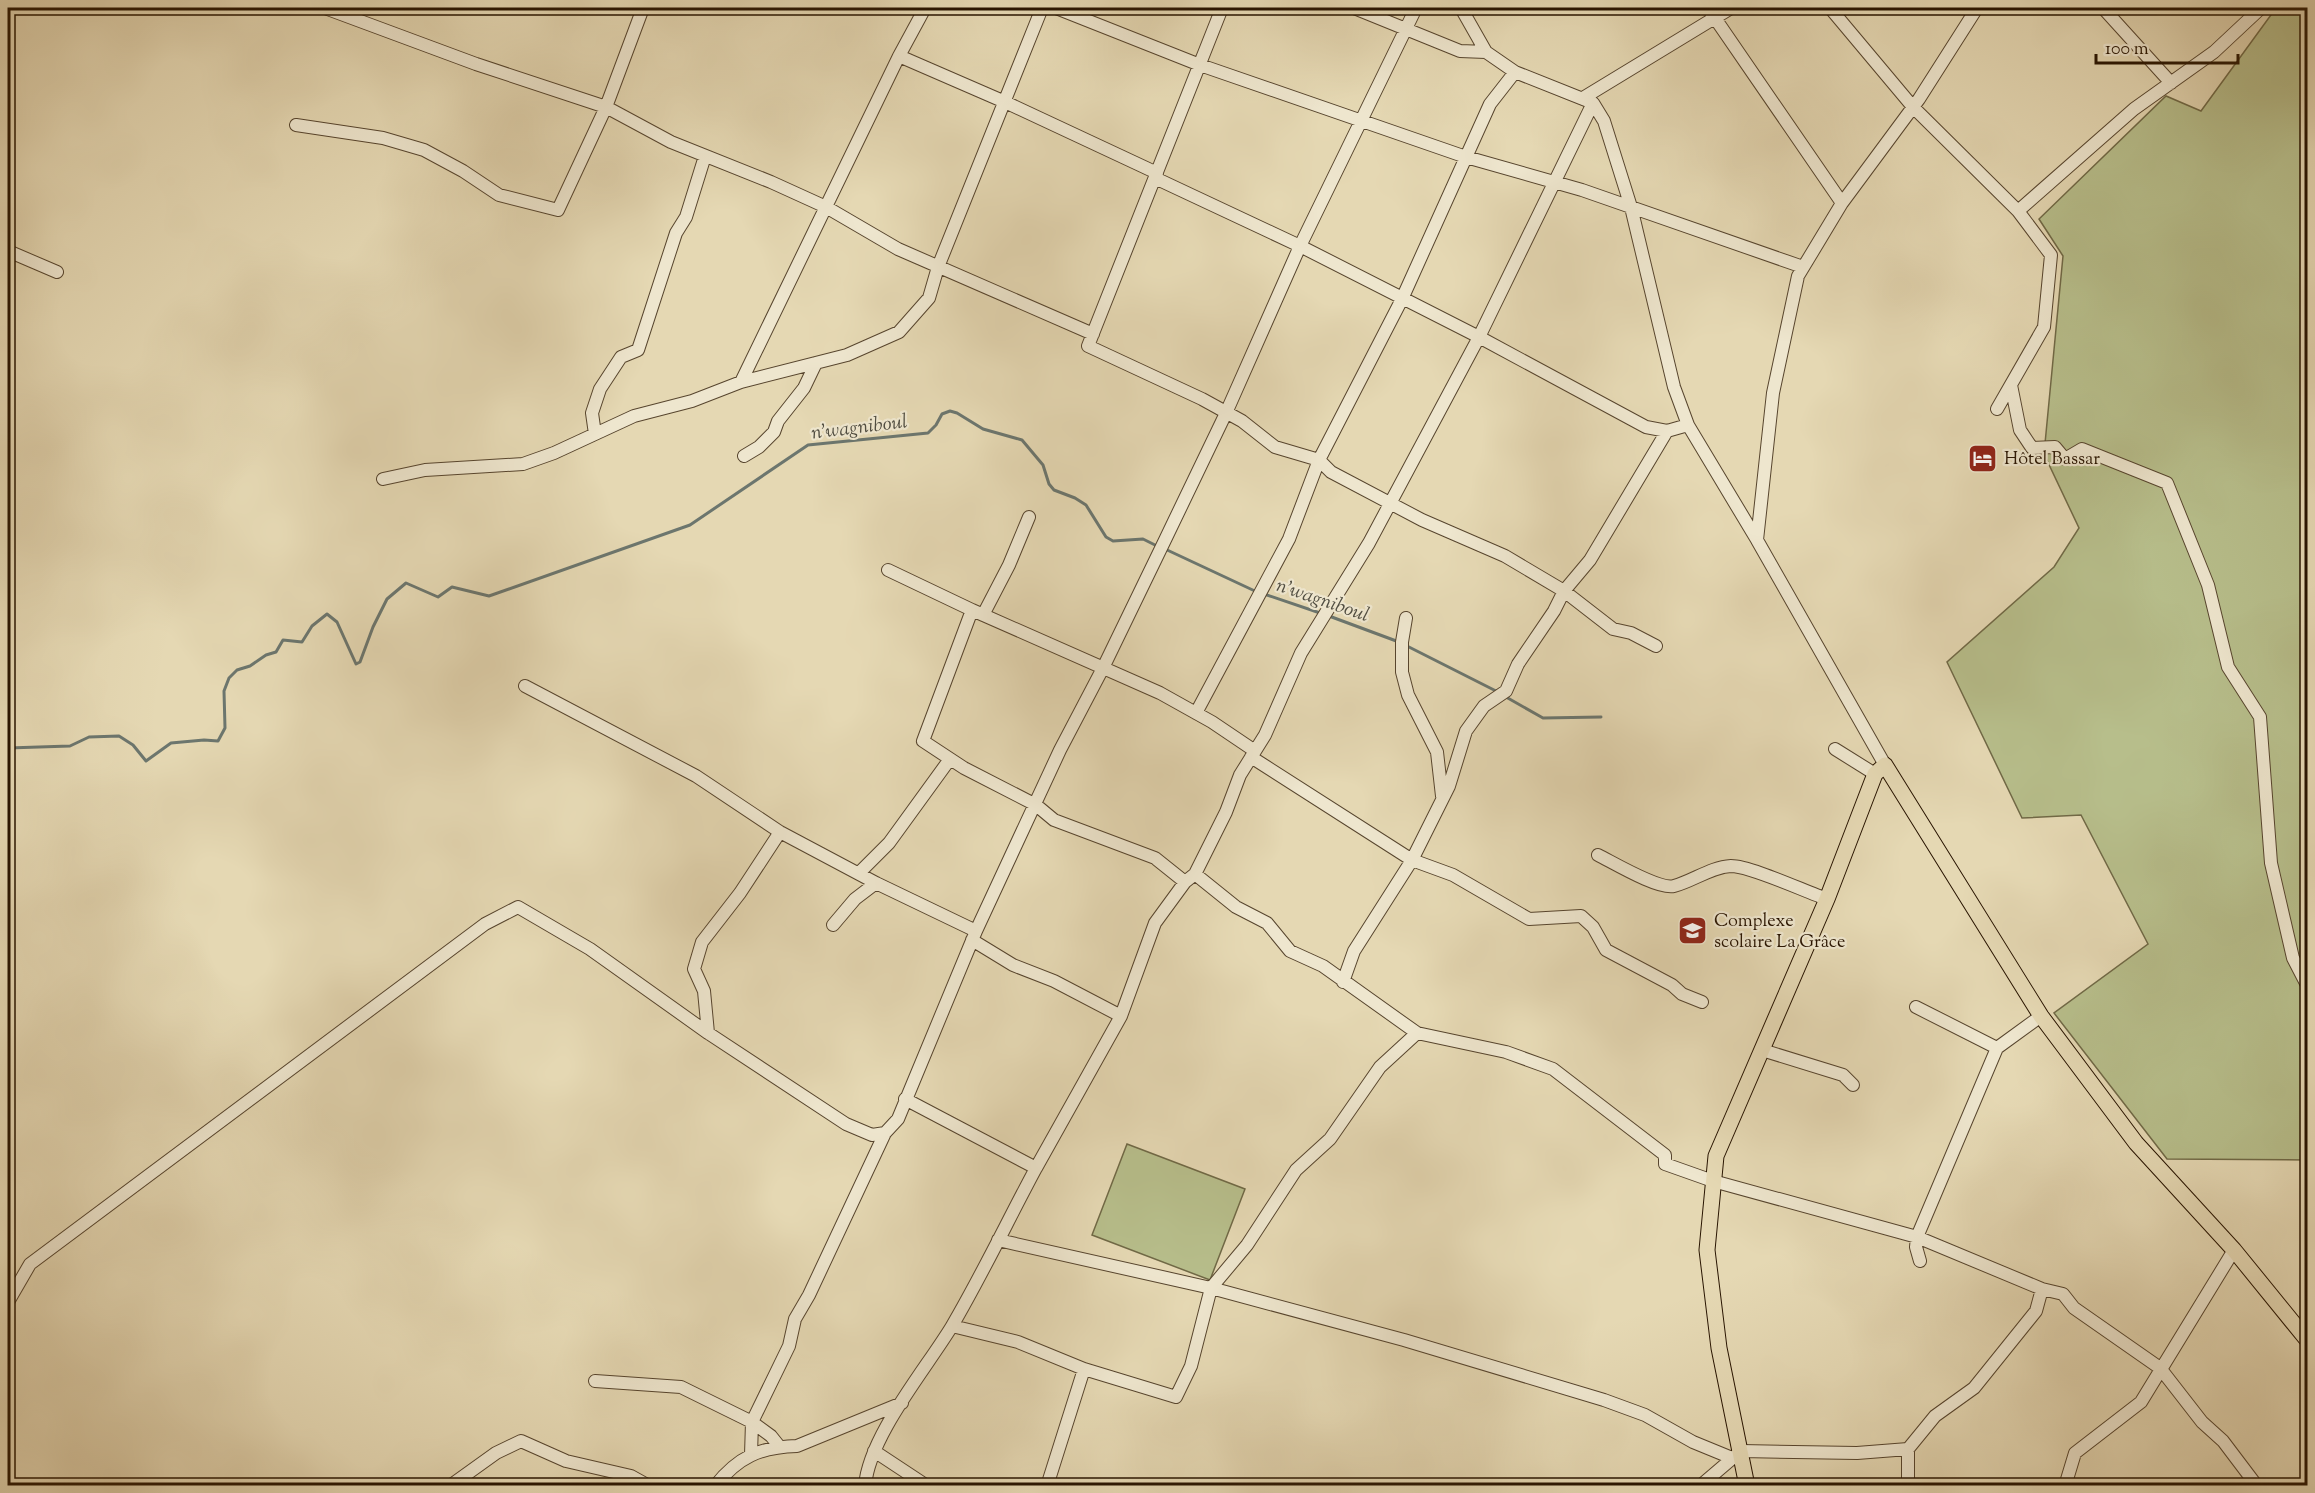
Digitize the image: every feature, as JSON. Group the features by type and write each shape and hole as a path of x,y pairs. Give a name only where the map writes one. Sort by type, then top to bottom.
{"main road":[{"path":"1747,1485 1736,1455 1719,1348 1707,1250 1716,1156 1827,899 1880,769"},
{"path":"1880,769 2041,1016 2136,1143 2234,1250 2307,1341"}],"street":[{"path":"326,8 476,64 606,107 670,142 771,182 826,207 898,249 1093,334"},
{"path":"296,125 383,138 424,150 463,171 499,195 558,210 606,107 643,8"},
{"path":"741,382 899,56 925,8"},
{"path":"383,479 425,470 523,464 554,453 634,416 692,401 741,382 847,355 899,332 929,298 938,267 1042,8"},
{"path":"1056,8 1200,65 1362,119 1466,157 1556,182 1803,267"},
{"path":"1222,8 1088,346 1202,399 1242,421 1275,447 1319,460 1331,472 1422,520 1505,556 1564,591 1613,629 1631,633 1656,646"},
{"path":"1354,8 1460,51 1486,52"},
{"path":"751,1455 752,1422 789,1346 795,1319 809,1295 885,1133 898,1119 974,936 1060,750 1103,668 1226,412 1300,246 1416,8"},
{"path":"1461,8 1486,52 1515,72 1588,101 1604,122 1631,207 1674,387 1688,426 1757,540 1880,769"},
{"path":"865,1485 866,1472 874,1451 952,1326 1036,1168 1121,1016 1155,923 1185,882 1195,874 1226,812 1240,775 1265,735 1301,653 1369,543 1479,338 1556,182 1588,101 1712,13 1731,8"},
{"path":"1830,8 1913,108 2018,211 2050,255 2044,327 1997,409"},
{"path":"1757,540 1773,393 1798,276 1842,203 1913,108 1977,8"},
{"path":"2103,8 2172,83"},
{"path":"2018,211 2134,109 2214,52 2261,8"},
{"path":"1712,13 1842,203"},
{"path":"899,56 1005,102 1300,246 1479,338 1646,428 1667,431 1688,426"},
{"path":"1196,713 1289,538 1319,460 1402,299 1490,104 1515,72"},
{"path":"595,434 592,413 600,389 621,357 638,350 676,233 686,217 705,156"},
{"path":"8,251 57,272"},
{"path":"744,456 759,447 774,432 778,421 804,388 816,363"},
{"path":"2011,385 2020,429 2032,448 2055,447 2065,459 2082,449 2168,483 2208,585 2228,667 2260,717 2271,863 2293,958 2307,987"},
{"path":"1343,982 1354,951 1412,860 1449,786 1466,730 1484,706 1506,691 1511,676 1554,611 1564,591 1590,560 1667,431"},
{"path":"1029,517 1009,565 977,613 923,741 950,759 1036,806 1054,820 1155,858 1185,882"},
{"path":"888,570 977,613 1160,693 1196,713 1253,754 1412,860 1453,875 1529,919 1581,916 1593,927 1606,950 1672,985 1682,994 1702,1002"},
{"path":"1406,618 1401,672 1405,689 1437,752 1442,800"},
{"path":"525,686 696,776 780,832 974,936 1013,965 1054,981 1121,1016"},
{"path":"1835,749 1880,769"},
{"path":"859,873 890,843 950,759"},
{"path":"708,1034 704,991 694,969 702,942 740,893 780,832"},
{"path":"1598,855 1655,884 1672,887 1705,873 1731,866 1749,870 1827,899"},
{"path":"1195,874 1236,907 1267,923 1290,951 1323,966 1416,1033 1506,1052 1553,1069 1665,1155 1665,1164 1713,1181 1917,1237 1963,1254 2042,1289 2063,1294 2074,1308 2160,1368 2202,1422 2223,1441 2257,1485"},
{"path":"833,925 855,899 876,883"},
{"path":"8,1302 30,1264 485,924 518,907 590,949 708,1034 846,1124 872,1135 885,1133"},
{"path":"1916,1007 1997,1048"},
{"path":"1920,1262 1916,1247 1917,1237 1997,1048 2041,1016"},
{"path":"952,1326 1018,1342 1084,1369 1176,1398 1191,1366 1211,1288 1247,1245 1296,1170 1330,1138 1380,1068 1416,1033"},
{"path":"1762,1050 1843,1075 1853,1085"},
{"path":"905,1099 1036,1168"},
{"path":"998,1240 1272,1303 1404,1340 1604,1400 1645,1415 1693,1442 1736,1455 1908,1449"},
{"path":"2065,1485 2075,1453 2140,1402 2234,1250"},
{"path":"1906,1485 1908,1482 1908,1449 1935,1416 1974,1388 2036,1311 2042,1289"},
{"path":"1047,1485 1084,1369"},
{"path":"595,1381 681,1387 752,1422 771,1436 779,1446"},
{"path":"715,1485 729,1468 751,1455 779,1446 797,1446 902,1403"},
{"path":"450,1485 496,1454 521,1441 566,1461 631,1476 649,1485"},
{"path":"874,1451 927,1485"},
{"path":"1700,1485 1736,1455"}],"green space":[{"path":"2276,8 2307,8 2307,1160 2167,1159 2054,1013 2148,944 2081,815 2022,818 1947,662 2054,567 2079,528 2044,454 2063,256 2039,219 2166,96 2201,111"},
{"path":"1127,1144 1245,1189 1210,1280 1092,1235"}],"waterway":[{"name":"n'wagniboul","path":"8,748 70,746 89,737 119,736 133,745 146,761 171,743 218,741 225,728 224,691 229,678 237,670 250,666 266,655 276,652 283,640 302,642 312,626 327,614 337,622 356,664 360,662 373,627 387,599 406,583 438,597 452,587 489,596 690,525 808,445 928,433 942,414 950,411 983,429 1022,440 1043,465 1049,484 1054,490 1086,505 1106,537 1113,541 1143,539 1159,547"},
{"name":"n'wagniboul","path":"1165,549 1257,592"},
{"name":"n'wagniboul","path":"1264,594 1323,614"},
{"name":"n'wagniboul","path":"1329,616 1399,642"},
{"name":"n'wagniboul","path":"1405,645 1498,692"},
{"name":"n'wagniboul","path":"1506,697 1543,718 1601,717"}],"place":[{"name":"Hôtel Bassar","path":"1983,458"},
{"name":"Complexe scolaire La Grâce","path":"1693,930"}]}
